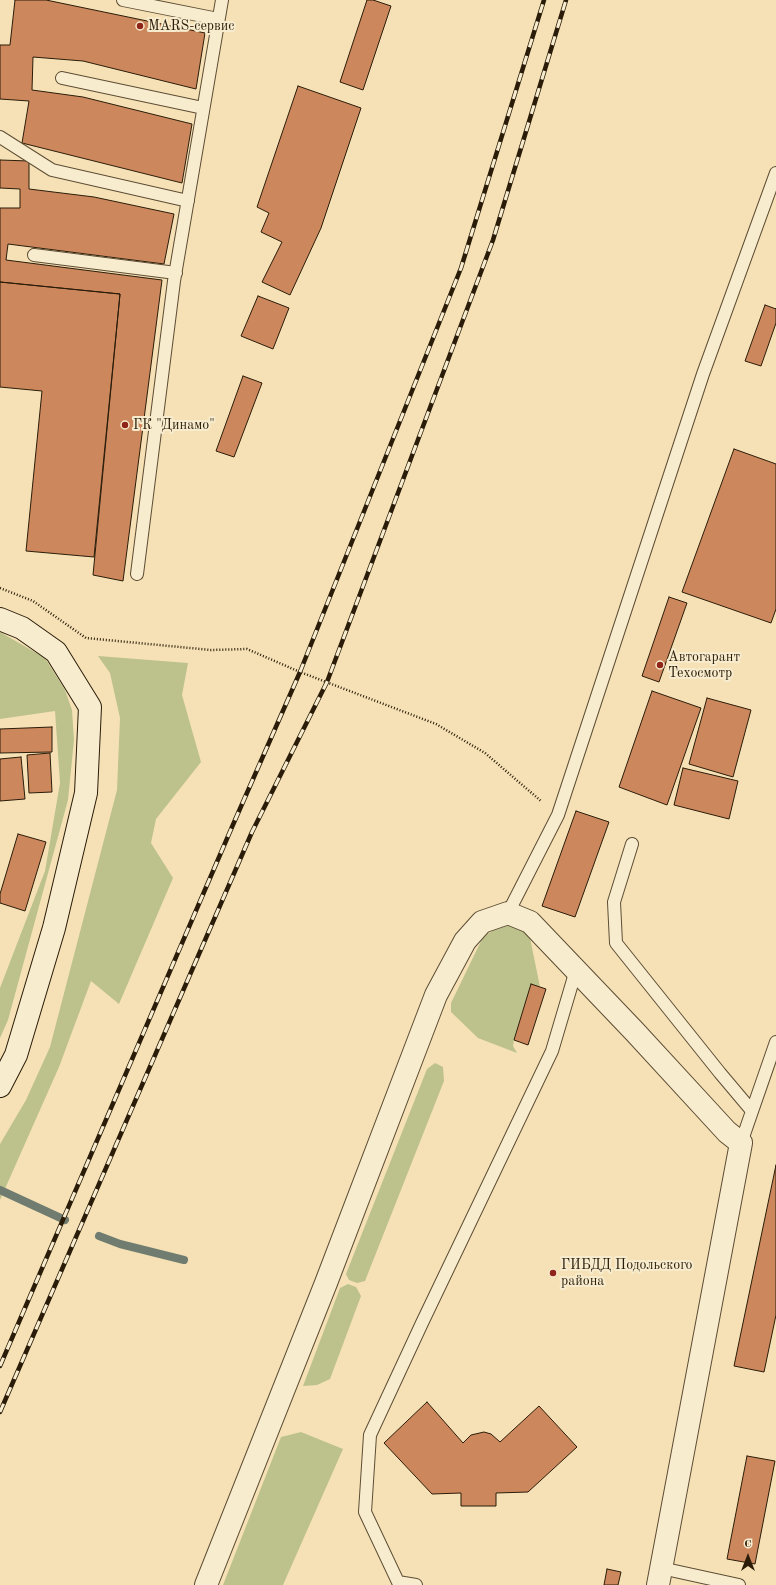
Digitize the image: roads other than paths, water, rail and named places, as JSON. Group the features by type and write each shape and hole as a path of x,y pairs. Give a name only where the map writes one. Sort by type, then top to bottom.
{"street":[{"path":"0,620 22,628 56,652 90,707 85,800 52,936 16,1055 0,1086"},
{"path":"206,1585 328,1276 436,995 465,941 482,922 508,913 530,922 635,1032 726,1132 741,1143 659,1577"}],"lane":[{"path":"123,0 218,19"},
{"path":"137,574 176,273 222,0"},
{"path":"62,78 203,108"},
{"path":"0,137 52,170 188,201"},
{"path":"508,913 558,815 703,374 776,173"},
{"path":"34,255 176,273"},
{"path":"632,844 614,902 616,943 752,1111"},
{"path":"416,1585 398,1582 365,1512 370,1435 552,1051 576,970"},
{"path":"741,1143 776,1042"},
{"path":"659,1577 739,1585"}],"waterway":[{"path":"0,1190 65,1220"},
{"path":"99,1236 120,1244 184,1260"}],"railway":[{"path":"0,1366 300,672 461,268 544,0"},
{"path":"0,1412 252,832 327,682 493,240 566,0"}],"place":[{"name":"MARS-сервис","path":"140,26"},
{"name":"ГК \"Динамо\"","path":"125,425"},
{"name":"Автогарант Техосмотр","path":"660,665"},
{"name":"ГИБДД Подольского района","path":"553,1273"}]}
